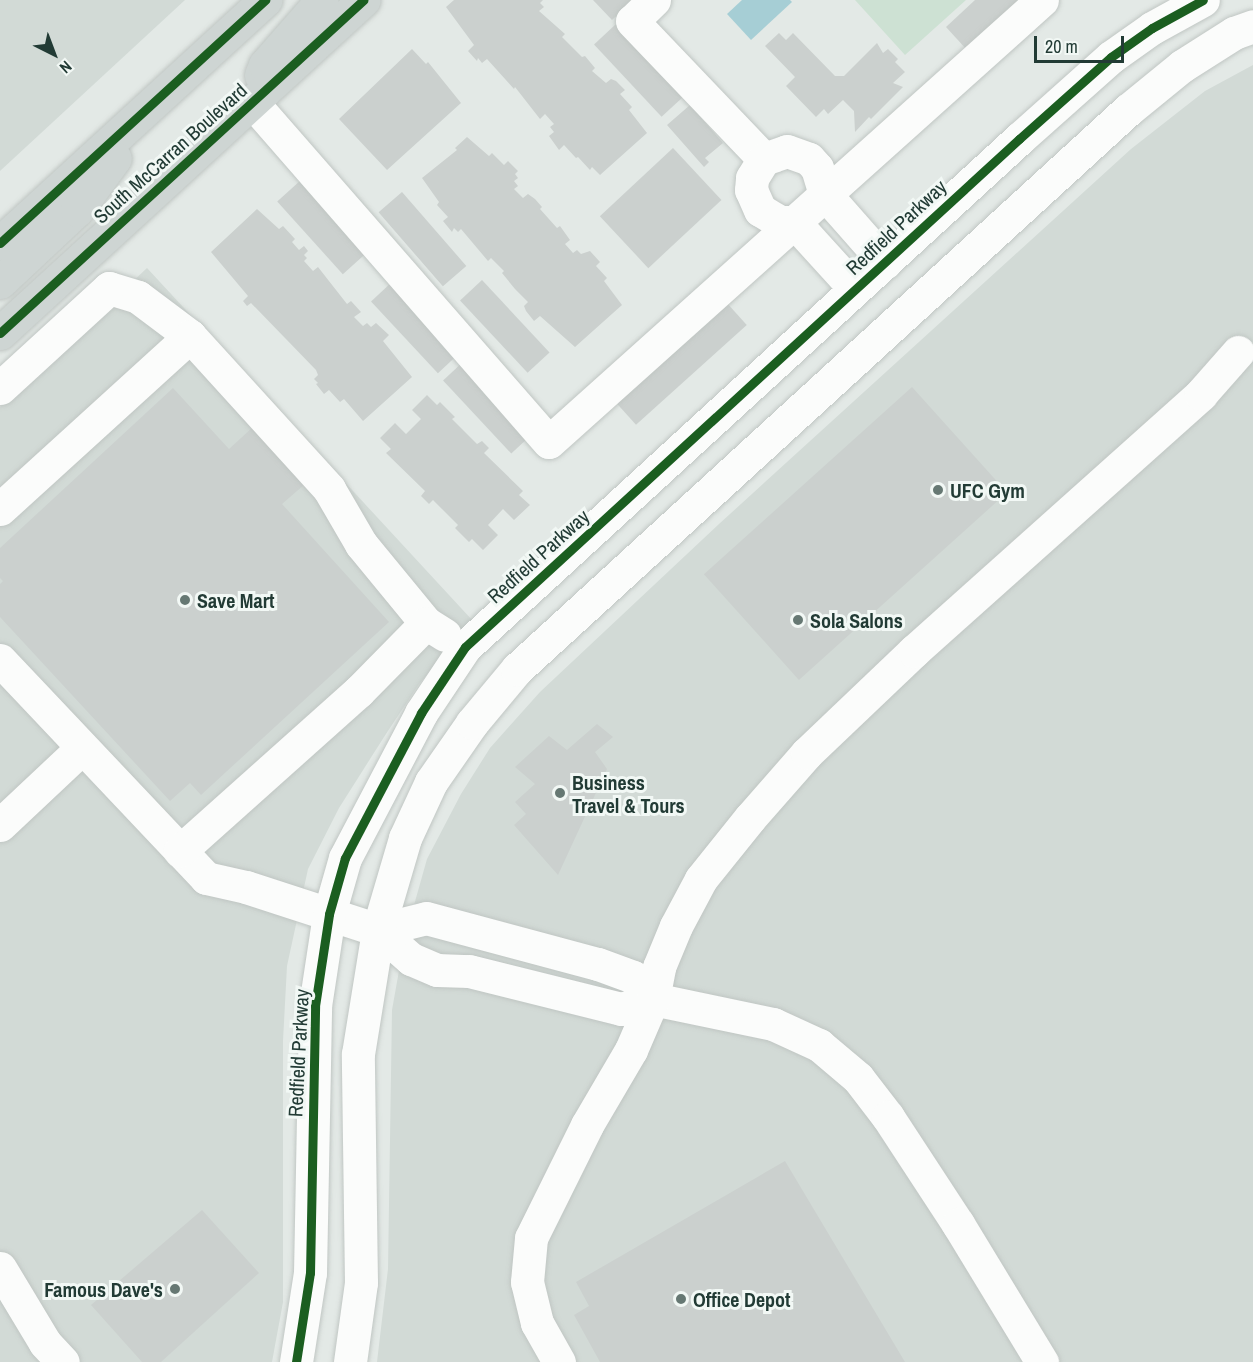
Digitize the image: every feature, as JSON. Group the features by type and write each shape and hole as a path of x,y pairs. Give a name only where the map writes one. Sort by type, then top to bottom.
{"main road":[{"path":"0,243 265,0"},
{"path":"252,102 265,65 322,0"},
{"name":"South McCarran Boulevard","path":"0,333 363,0"},
{"path":"0,282 77,210 152,105"}],"street":[{"path":"654,0 632,21 765,159"},
{"path":"252,102 549,442 1042,0"},
{"name":"Redfield Parkway","path":"296,1362 307,1303 313,1227 315,1006 329,914 345,858 421,712 465,647 870,275 1111,57 1152,28 1203,0"},
{"path":"350,1362 361,1283 358,1054 378,930 405,838 431,782 472,723 517,669 904,313 1128,110 1182,66 1234,33 1253,26"},
{"path":"870,275 794,222 780,222 769,218 754,201 752,178 765,159 787,151 809,159 817,168 825,194 870,275 904,313"},
{"path":"0,388 109,288 138,297 190,336 329,489 361,544 426,623 465,647"},
{"path":"0,509 190,336"},
{"path":"559,1362 537,1323 527,1282 531,1238 582,1135 631,1050 653,999 659,967 675,926 701,879 807,753 932,635 1201,394 1248,355"},
{"path":"180,851 358,692 426,623"},
{"path":"0,660 206,878 246,887 378,930 411,959 437,970 469,971 621,1010 653,999 773,1024 819,1045 858,1078 888,1117 1042,1362"},
{"path":"0,825 82,748"},
{"path":"378,930 426,918 598,964 633,977 653,999"},
{"path":"0,1268 45,1343 63,1362"}],"shaded area":[{"path":"0,0 185,0 0,171"},
{"path":"1253,65 1253,1362 377,1362 388,1269 392,1010 405,937 427,859 461,794 490,748 540,692 719,524 1131,149 1205,91"},
{"path":"147,268 473,621 419,684 339,808 308,869 287,966 283,1041 283,1302 272,1362 0,1362 0,407"}],"green space":[{"path":"855,0 966,0 905,55"}],"water":[{"path":"742,0 790,0 792,2 751,40 727,14"}],"building":[{"path":"454,0 543,0 540,3 544,7 539,11 565,34 562,37 582,57 585,56 595,68 592,71 606,83 611,79 625,90 620,94 632,107 629,110 647,133 600,175 592,167 590,170 564,145 559,150 549,136 554,132 550,127 554,124 545,114 540,119 515,87 514,89 487,59 482,63 478,58 477,61 468,51 474,45 446,7"},
{"path":"593,0 634,0 612,20"},
{"path":"975,0 1021,0 967,50 946,27"},
{"path":"616,24 684,96 662,117 594,44"},
{"path":"779,33 786,40 793,33 835,76 844,76 877,43 883,53 888,49 898,59 895,62 905,72 893,83 903,87 855,132 854,111 843,100 828,114 824,109 816,117 786,86 795,77 765,46"},
{"path":"412,49 426,64 428,62 461,103 387,170 339,119"},
{"path":"690,105 723,143 705,158 709,162 704,167 667,125"},
{"path":"467,137 489,156 492,153 504,165 508,161 518,171 515,174 518,178 514,181 518,186 514,189 523,198 528,194 535,199 542,207 540,209 557,228 560,226 570,240 565,244 573,253 577,250 581,254 590,251 600,262 596,266 607,278 604,281 622,305 575,347 540,316 534,321 524,306 528,302 502,273 504,271 491,258 488,261 461,229 458,232 454,228 452,232 443,221 448,217 437,205 439,202 422,178 457,150 455,148"},
{"path":"673,148 721,200 648,268 600,216"},
{"path":"301,180 367,253 343,274 277,201"},
{"path":"402,192 466,266 443,286 379,212"},
{"path":"257,209 279,229 283,226 295,239 292,242 299,250 304,246 308,251 304,255 307,258 304,261 313,271 318,267 347,304 351,301 361,312 354,317 363,326 367,323 371,327 376,323 389,335 383,341 412,377 363,421 344,399 340,402 329,390 324,394 314,379 318,375 316,370 251,303 247,306 243,301 248,296 211,252"},
{"path":"482,280 550,352 528,373 460,300"},
{"path":"393,281 460,353 438,373 371,301"},
{"path":"726,302 747,325 636,425 615,402"},
{"path":"465,360 533,433 511,454 443,380"},
{"path":"912,387 1007,493 799,680 704,574"},
{"name":"Save Mart","path":"173,388 229,449 253,427 305,484 282,504 389,622 201,795 190,783 170,801 0,617 0,584 3,581 0,578 0,548"},
{"path":"427,395 437,405 440,402 455,417 452,419 477,444 482,441 489,448 484,453 523,491 519,495 530,505 514,520 503,509 488,525 498,535 483,550 472,539 469,542 455,528 458,525 433,500 429,504 421,496 425,491 386,453 391,449 380,438 395,423 406,434 421,419 412,410"},
{"name":"Business Travel & Tours","path":"597,724 613,737 595,752 607,769 558,875 514,825 526,814 515,802 535,784 515,767 549,736 567,750"},
{"path":"785,1161 905,1362 600,1362 574,1315 589,1306 576,1282"},
{"name":"Famous Dave's","path":"202,1210 259,1273 161,1362 142,1362 91,1305"}],"cycle path":[{"path":"0,243 265,0"},
{"path":"0,333 363,0"},
{"path":"296,1362 310,1273 315,1006 329,914 345,858 421,713 465,647 1019,139 1111,57 1152,28 1203,0"}],"place":[{"name":"UFC Gym","path":"938,490"},
{"name":"Save Mart","path":"185,600"},
{"name":"Sola Salons","path":"798,620"},
{"name":"Business Travel & Tours","path":"560,793"},
{"name":"Famous Dave's","path":"175,1289"},
{"name":"Office Depot","path":"681,1299"}]}
